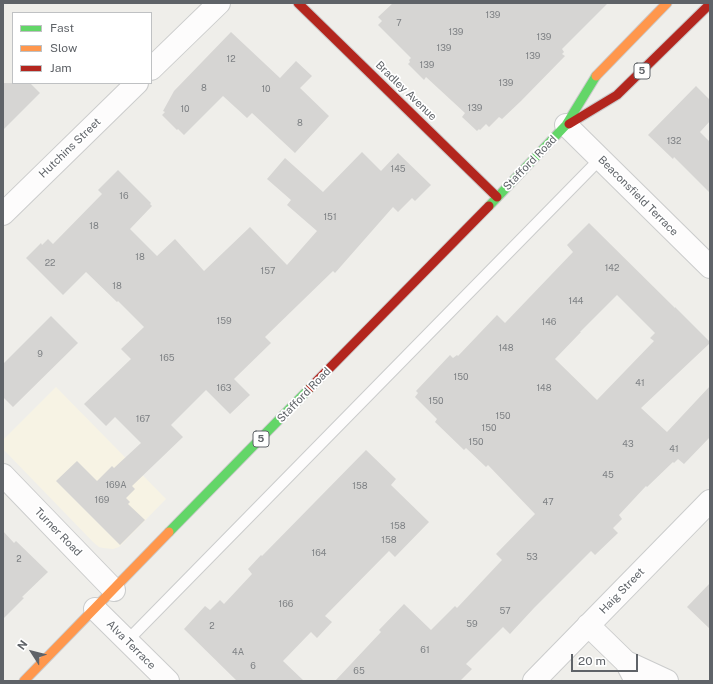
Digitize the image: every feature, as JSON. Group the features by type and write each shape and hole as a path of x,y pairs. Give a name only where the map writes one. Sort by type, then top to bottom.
{"main road":[{"name":"Bradley Avenue","path":"298,3 497,197"},
{"name":"Stafford Road","path":"24,681 566,125 597,75 667,3"},
{"name":"Stafford Road","path":"566,125 617,95 710,4"}],"street":[{"path":"152,68 219,3"},
{"name":"Hutchins Street","path":"3,214 136,84"},
{"name":"Beaconsfield Terrace","path":"566,125 710,267"},
{"name":"Turner Road","path":"3,475 114,590"},
{"name":"Haig Street","path":"534,681 710,501"},
{"name":"Alva Terrace","path":"95,609 168,681"},
{"path":"588,625 626,662 636,681"},
{"path":"626,662 667,681"}],"lane":[{"path":"127,641 600,159"}],"shaded area":[{"path":"56,387 166,499 119,547 113,549 103,548 94,543 3,449 3,440"}],"building":[{"path":"393,3 608,3 562,49 564,52 562,54 565,56 521,101 502,119 499,117 489,127 486,124 477,131 462,117 465,113 426,77 424,80 408,64 411,58 378,25 382,21 378,17"},
{"path":"231,32 280,78 296,61 312,76 300,88 329,116 295,153 252,113 247,118 223,96 184,135 162,115 165,112 163,111 174,91"},
{"path":"3,83 31,84 40,93 3,130"},
{"path":"696,86 710,100 710,121 700,132 710,142 710,193 674,157 673,159 648,135"},
{"path":"362,152 381,171 398,153 431,185 415,201 412,198 398,212 393,207 335,273 333,271 265,337 271,343 234,379 250,395 230,414 206,390 171,425 183,437 132,486 135,489 126,498 130,502 128,504 145,520 120,545 56,481 77,461 97,481 112,466 114,468 141,443 115,417 106,426 84,404 131,359 121,349 144,327 86,272 63,295 26,258 41,243 42,245 48,239 53,244 102,194 98,190 118,170 151,203 150,204 152,206 130,229 157,256 175,239 204,271 250,227 287,265 317,231 287,205 291,200 267,179 285,158 323,192"},
{"path":"589,223 710,342 641,408 667,432 710,386 710,437 684,464 678,459 647,487 646,486 619,515 622,519 613,528 618,533 595,555 591,551 510,634 503,627 466,664 472,669 460,681 335,681 381,632 379,630 404,604 431,630 455,606 457,608 502,560 496,554 535,514 488,465 486,467 466,448 464,450 435,422 437,419 415,397 418,393 416,391 450,355 453,358 457,355 458,356 497,315 505,323 573,252 567,245","holes":["617,295 655,333 650,338 654,341 597,400 555,359"]},
{"path":"51,316 78,343 13,407 3,397 3,364"},
{"path":"366,450 396,479 391,485 429,522 395,557 389,551 325,616 332,622 317,638 311,632 283,661 304,681 237,681 184,629 205,606 210,610 220,600 224,604 252,574 248,569"},
{"path":"3,531 14,543 16,541 48,572 22,597 24,598 3,619"},
{"path":"710,583 710,629 687,607"}],"traffic: fast":[{"path":"489,206 566,125 596,76"},
{"path":"169,532 310,388"}],"traffic: slow":[{"path":"596,76 667,3"},
{"path":"24,681 169,532"}],"traffic: jam":[{"path":"298,3 497,197"},
{"path":"569,124 617,95 710,4"},
{"path":"310,388 489,206"}]}
